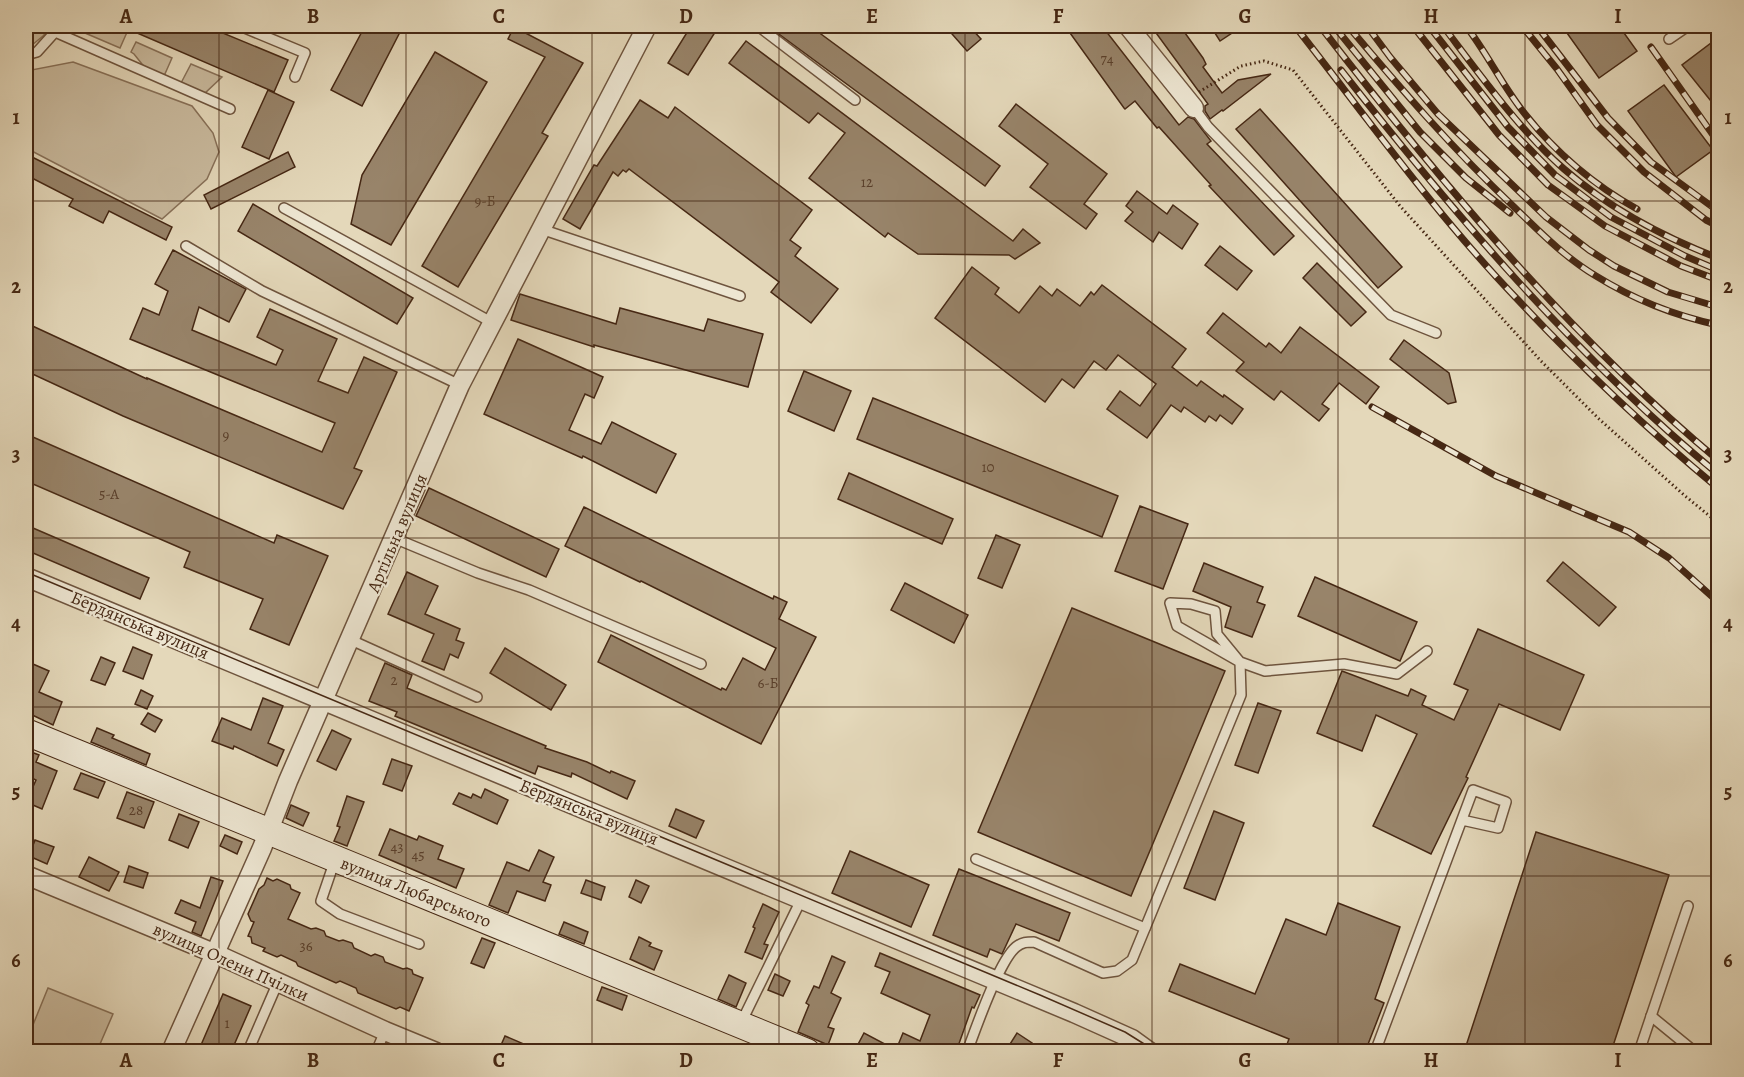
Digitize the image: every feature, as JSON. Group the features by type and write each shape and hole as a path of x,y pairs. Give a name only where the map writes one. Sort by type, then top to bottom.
{"main road":[{"name":"вулиця Любарського","path":"26,732 335,860 741,1023 807,1052"}],"street":[{"name":"Артільна вулиця","path":"171,1052 216,954 288,781 460,385 647,26"},
{"path":"1128,26 1191,103"},
{"name":"Бердянська вулиця","path":"26,577 1107,1028 1150,1052"},
{"name":"вулиця Олени Пчілки","path":"26,874 216,954 386,1031 410,1047 436,1052"}],"lane":[{"path":"240,26 305,53 295,77"},
{"path":"758,26 855,100"},
{"path":"1669,39 1688,26"},
{"path":"26,55 37,52 57,29 230,109"},
{"path":"1191,103 1208,127 1390,315 1436,333"},
{"path":"284,208 493,323"},
{"path":"541,229 740,296"},
{"path":"186,246 262,291 460,385"},
{"path":"394,538 477,573 529,590 701,664"},
{"path":"967,1052 995,981 1014,948 1022,943 1034,942 1103,973 1117,972 1132,960 1241,695 1240,662 1218,634 1215,611 1191,604 1170,603 1177,626 1240,662 1265,671 1344,664 1396,674 1427,651"},
{"path":"351,640 477,697"},
{"path":"1375,1052 1473,790 1506,802 1498,828 1462,820"},
{"path":"976,859 1145,928"},
{"path":"335,860 321,901 340,914 419,944"},
{"path":"741,1023 801,900"},
{"path":"1639,1052 1688,906"},
{"path":"255,1052 249,1049 278,982"},
{"path":"1651,1016 1695,1052"},
{"path":"376,1052 386,1031"}],"path":[{"path":"1191,103 1241,66 1264,62 1293,70 1400,206 1541,361 1598,418 1719,523"}],"shaded area":[{"path":"26,26 52,26 26,50"},
{"path":"73,26 118,26 128,30 120,48"},
{"path":"136,42 172,58 164,76 146,69 131,52"},
{"path":"73,62 192,106 213,133 219,152 207,179 162,219 26,148 26,71"},
{"path":"191,64 222,77 205,93 181,83"},
{"path":"48,988 113,1014 97,1051 26,1051 26,1042"}],"building":[{"path":"121,26 206,26 288,60 274,92"},
{"path":"365,26 389,26 400,32 362,106 331,90"},
{"path":"691,26 719,26 688,75 668,63"},
{"path":"768,26 810,26 1000,166 985,186"},
{"path":"945,26 969,26 981,39 967,51"},
{"path":"1065,26 1102,26 1179,125 1188,117 1194,119 1211,141 1207,144 1294,236 1274,255 1209,186 1211,185 1159,127 1157,128 1135,101 1124,108"},
{"path":"1151,26 1180,26 1203,58 1206,64 1203,67 1222,93 1238,80 1271,74 1210,119 1205,111 1205,106 1208,104"},
{"path":"1219,26 1227,26 1232,33 1220,41 1213,30"},
{"path":"1562,26 1619,26 1637,51 1599,78"},
{"path":"514,27 583,63 542,133 548,136 458,287 422,266 545,57 508,39"},
{"path":"1719,37 1719,111 1682,65"},
{"path":"746,41 1013,241 1023,229 1040,243 1015,259 1009,255 918,254 888,233 885,237 809,178 845,133 818,113 809,123 729,63"},
{"path":"435,52 487,82 391,245 351,224 362,175"},
{"path":"1664,85 1713,150 1676,177 1628,111"},
{"path":"268,90 294,102 269,159 242,147"},
{"path":"640,100 668,118 675,107 812,210 790,240 801,248 795,256 838,289 811,323 771,292 779,282 629,169 626,172 623,170 618,176 613,172 580,229 563,219 594,165 597,166"},
{"path":"1016,104 1107,174 1084,204 1097,214 1086,229 1030,187 1048,164 999,126"},
{"path":"1260,109 1402,267 1378,288 1236,129"},
{"path":"288,152 295,167 211,209 204,195"},
{"path":"26,154 172,227 166,240 109,211 103,223 69,206 73,199 26,175"},
{"path":"1137,191 1167,214 1173,205 1198,224 1182,249 1159,232 1153,242 1125,221 1133,212 1126,206"},
{"path":"253,204 413,298 397,324 238,231"},
{"path":"1220,246 1252,271 1237,290 1205,265"},
{"path":"173,250 246,289 229,322 199,307 192,330 276,365 283,350 257,337 270,309 337,339 318,381 348,393 364,357 397,372 354,468 362,471 343,509 123,416 26,371 26,323 147,379 322,452 335,423 130,339 143,308 159,315 168,291 155,284"},
{"path":"1317,263 1366,312 1351,326 1303,278"},
{"path":"972,267 999,288 995,294 1019,313 1040,286 1052,296 1057,289 1080,306 1091,292 1094,295 1102,285 1186,349 1172,367 1197,386 1201,381 1243,409 1232,424 1220,415 1216,421 1209,416 1205,422 1184,407 1181,412 1171,405 1147,438 1107,409 1120,391 1140,406 1156,384 1118,355 1106,370 1094,361 1074,388 1062,379 1045,402 935,318"},
{"path":"520,294 616,324 620,308 704,331 708,319 763,334 748,387 594,345 594,347 511,320"},
{"path":"1223,313 1266,347 1269,343 1281,353 1300,327 1379,387 1366,404 1339,383 1322,404 1329,409 1319,421 1281,391 1274,400 1236,371 1244,362 1207,333"},
{"path":"518,339 603,377 594,398 585,394 569,430 601,444 612,422 676,454 656,493 583,456 582,458 484,414"},
{"path":"1404,340 1449,373 1456,402 1448,404 1390,359"},
{"path":"804,371 851,391 834,431 788,411"},
{"path":"873,398 1118,496 1102,537 857,439"},
{"path":"26,434 274,543 277,535 328,556 289,645 250,629 263,599 184,567 190,552 26,481"},
{"path":"849,473 953,519 942,544 838,499"},
{"path":"429,488 559,549 546,577 416,516"},
{"path":"1140,506 1188,524 1163,589 1115,571"},
{"path":"584,507 773,599 774,596 787,602 779,619 816,637 761,744 598,662 611,635 721,690 722,688 726,690 743,658 765,670 776,648 565,546"},
{"path":"26,525 149,578 140,599 26,550"},
{"path":"996,535 1020,545 1002,588 978,578"},
{"path":"1563,562 1616,607 1599,626 1547,581"},
{"path":"1204,563 1263,587 1257,602 1265,605 1252,637 1225,627 1231,607 1193,591"},
{"path":"407,572 438,586 425,614 460,629 456,640 464,643 458,658 450,654 444,670 422,661 434,634 388,614"},
{"path":"1315,577 1417,622 1400,661 1298,616"},
{"path":"905,583 968,615 954,643 891,610"},
{"path":"1072,608 1225,671 1131,896 978,832"},
{"path":"1478,629 1584,675 1560,730 1499,704 1466,777 1468,778 1431,854 1373,826 1417,734 1376,715 1362,751 1317,733 1342,671 1408,696 1411,689 1426,696 1422,705 1454,720 1468,690 1454,684"},
{"path":"133,647 152,655 143,679 123,671"},
{"path":"505,648 566,685 551,710 490,673"},
{"path":"101,657 115,663 105,685 91,680"},
{"path":"26,661 49,671 39,692 62,702 53,725 26,712"},
{"path":"385,663 412,675 407,688 546,746 545,748 635,781 627,799 572,773 571,777 538,766 535,774 395,716 397,712 369,701"},
{"path":"141,690 153,696 147,709 135,704"},
{"path":"263,698 283,706 268,743 284,750 277,766 234,746 233,749 212,741 222,718 251,730"},
{"path":"1258,703 1281,711 1258,773 1235,765"},
{"path":"148,713 162,720 155,732 141,724"},
{"path":"97,728 114,735 112,738 150,754 146,765 91,742"},
{"path":"332,730 351,739 336,770 317,761"},
{"path":"26,750 39,755 36,762 57,771 42,809 26,802 36,780 30,777 26,787"},
{"path":"392,759 412,766 402,791 383,784"},
{"path":"81,773 105,782 98,798 74,789"},
{"path":"485,789 508,800 497,824 453,804 459,793 471,798 473,794 481,798"},
{"path":"127,792 154,802 144,828 117,818"},
{"path":"347,796 364,802 347,846 334,841 340,827 337,826"},
{"path":"291,805 309,813 303,826 286,818"},
{"path":"676,809 704,821 696,838 669,826"},
{"path":"1214,811 1244,823 1215,900 1184,888"},
{"path":"179,814 199,822 188,848 169,840"},
{"path":"390,829 417,840 419,836 443,846 438,859 464,869 456,888 379,855"},
{"path":"1536,832 1669,875 1611,1052 1464,1052"},
{"path":"225,835 242,842 237,854 220,846"},
{"path":"35,840 54,847 47,864 29,856"},
{"path":"539,850 554,857 543,882 551,885 545,901 517,891 508,913 489,905 507,862 529,871"},
{"path":"850,851 929,885 911,927 832,893"},
{"path":"89,857 119,872 109,891 79,877"},
{"path":"129,866 148,873 143,888 124,882"},
{"path":"959,869 1070,913 1059,941 1016,924 1002,954 990,949 987,957 933,935"},
{"path":"211,877 223,881 201,936 192,932 196,922 175,913 181,900 200,908"},
{"path":"267,878 273,881 277,879 300,893 288,919 311,929 324,931 326,936 339,941 352,943 354,948 371,956 375,954 383,957 385,962 412,970 413,974 423,978 409,1011 400,1007 396,1009 358,993 356,988 340,981 336,983 298,966 296,962 281,955 277,957 263,951 265,948 252,943 251,937 248,936 254,922 248,914 259,889"},
{"path":"586,880 605,887 601,900 581,893"},
{"path":"636,880 649,886 641,903 629,897"},
{"path":"1338,903 1400,927 1375,999 1384,1003 1365,1052 1284,1052 1289,1039 1169,991 1180,964 1255,994 1286,919 1326,935"},
{"path":"763,904 779,912 764,944 768,945 762,959 745,952"},
{"path":"564,922 588,932 584,944 559,934"},
{"path":"639,937 651,943 649,946 662,951 654,970 630,959"},
{"path":"482,938 495,943 484,968 471,963"},
{"path":"880,953 980,995 974,1008 972,1007 956,1052 854,1052 864,1033 896,1050 903,1033 920,1041 930,1015 881,993 890,972 875,966"},
{"path":"832,956 845,962 831,993 841,998 828,1027 834,1029 828,1045 798,1032 809,1005 806,1003 814,986 819,988"},
{"path":"775,974 790,981 783,996 768,990"},
{"path":"729,975 746,983 736,1007 718,999"},
{"path":"602,987 627,996 622,1010 597,1000"},
{"path":"223,994 251,1006 231,1052 198,1052"},
{"path":"1017,1033 1032,1043 1026,1052 1005,1052"},
{"path":"505,1036 540,1051 540,1052 498,1052"}],"tram line":[{"path":"26,572 1040,995 1125,1032 1157,1052"}],"railway":[{"path":"1295,26 1404,166 1489,269 1591,374 1666,444 1718,488"},
{"path":"1320,26 1365,84 1507,254 1609,361 1662,412 1718,460"},
{"path":"1334,26 1420,132 1466,178 1510,213"},
{"path":"1348,26 1448,140 1490,184 1562,252 1584,269 1640,299 1671,312 1718,325"},
{"path":"1367,26 1438,114 1546,217 1614,266 1668,292 1718,307"},
{"path":"1413,26 1499,135 1548,185 1605,226 1681,266 1718,280"},
{"path":"1429,26 1508,127 1555,175 1611,217 1685,256 1718,270"},
{"path":"1443,26 1531,137 1564,169 1599,196 1637,220 1677,241 1718,258"},
{"path":"1466,26 1517,104 1549,142 1591,179 1637,209"},
{"path":"1522,26 1557,69 1597,125 1644,172 1706,220 1718,226"},
{"path":"1537,26 1608,118 1651,162 1718,211"},
{"path":"1651,47 1718,142"},
{"path":"1341,70 1473,231 1566,333 1615,382 1718,474"},
{"path":"1372,407 1496,476 1629,532 1669,558 1718,602"}]}
